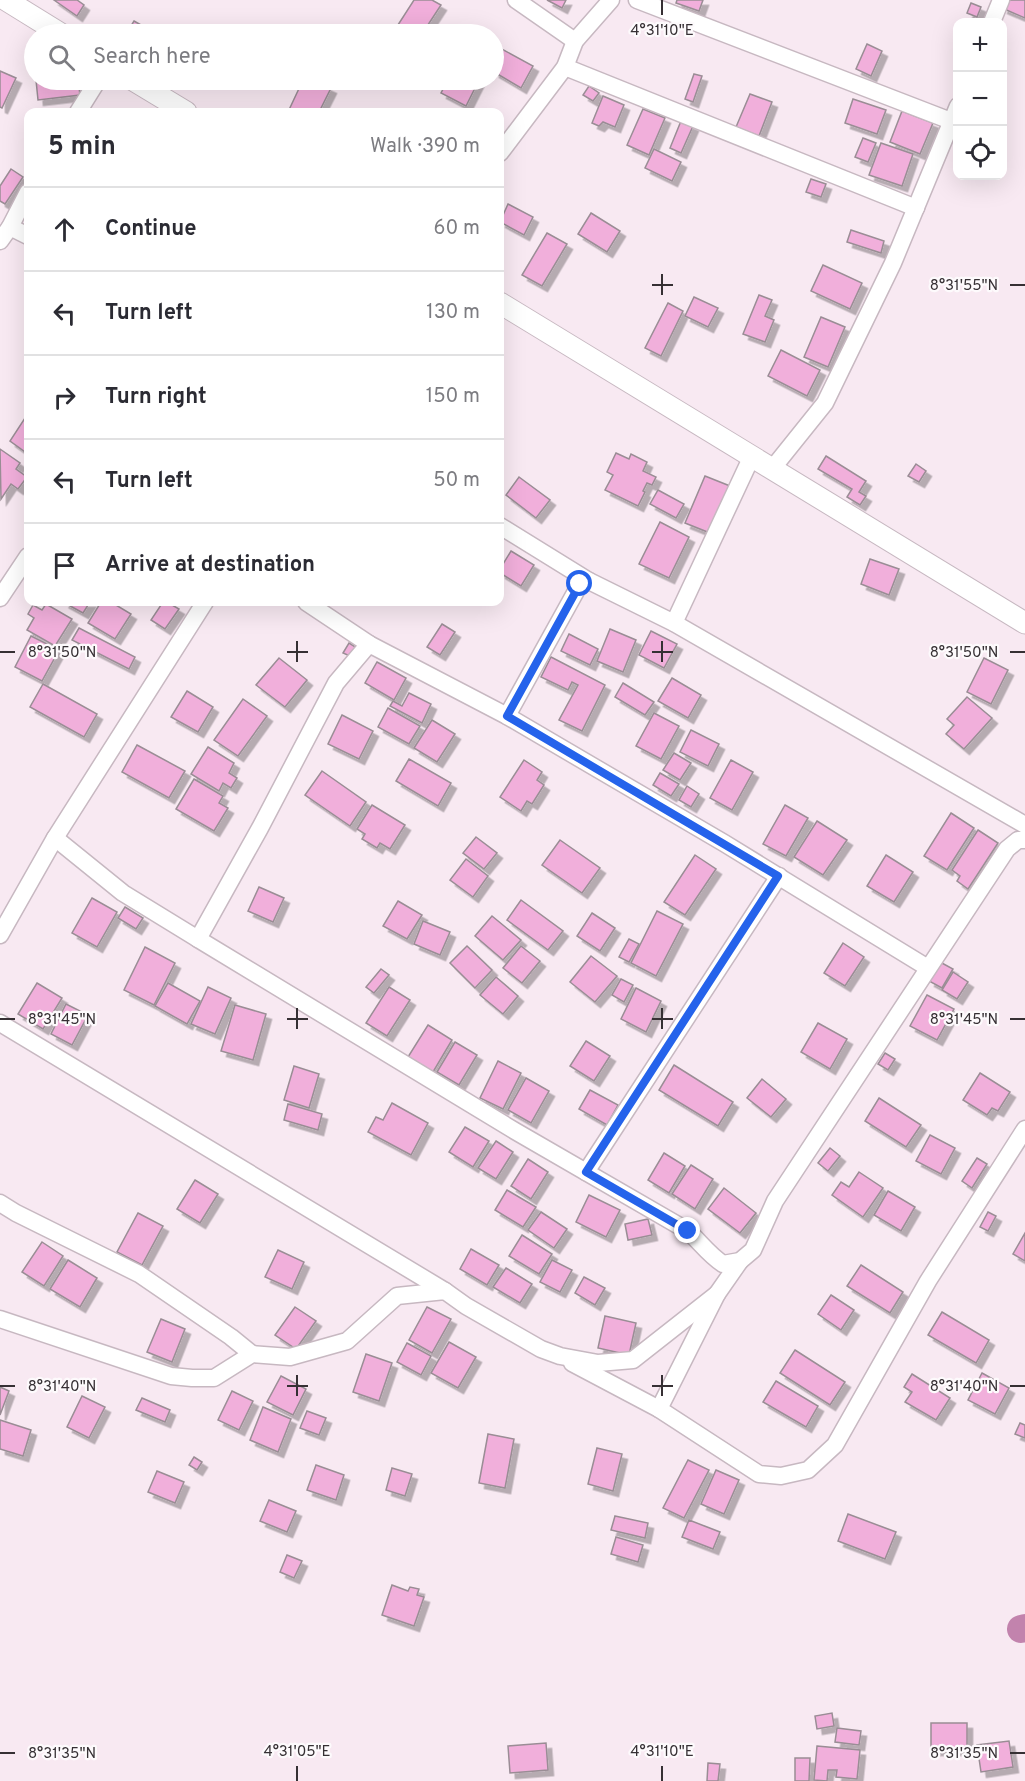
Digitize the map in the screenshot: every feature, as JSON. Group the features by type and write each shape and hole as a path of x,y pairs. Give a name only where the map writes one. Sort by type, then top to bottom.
{"street":[{"path":"6,0 45,24"},
{"path":"516,0 575,41"},
{"path":"504,148 565,68 575,41 611,0"},
{"path":"637,0 953,114"},
{"path":"994,18 1001,0"},
{"path":"565,68 916,208"},
{"path":"80,108 92,90"},
{"path":"150,90 179,108"},
{"path":"772,469 825,403 893,263 953,116"},
{"path":"24,199 5,234 24,236"},
{"path":"504,305 1025,623"},
{"path":"674,623 752,456"},
{"path":"504,527 589,580 674,623 1025,825"},
{"path":"0,598 24,562"},
{"path":"507,716 580,584 589,580"},
{"path":"0,935 55,838 201,606"},
{"path":"312,606 369,644 507,716 778,876 928,968"},
{"path":"198,939 260,828 336,682 369,644"},
{"path":"55,838 123,892 198,939 515,1131 688,1231 711,1256 723,1264 740,1261"},
{"path":"659,1408 717,1294 740,1261 753,1250 775,1201 1006,849 1018,840 1025,840"},
{"path":"586,1172 778,876"},
{"path":"0,1023 445,1291 466,1306 541,1348 659,1408 759,1474 781,1476 808,1470 835,1445 928,1281 1025,1129"},
{"path":"0,1203 139,1274 252,1354 290,1357 347,1341 398,1296 445,1291"},
{"path":"560,1356 598,1363 633,1360 717,1294"},
{"path":"0,1319 171,1376 214,1378 252,1354"}],"building":[{"path":"54,0 77,0 84,5 77,16"},
{"path":"414,0 432,0 441,5 429,24 399,24"},
{"path":"547,0 566,0 562,8"},
{"path":"677,0 703,0 699,11 676,3"},
{"path":"1005,0 1025,0 1025,18 1002,8"},
{"path":"971,3 981,7 977,17 967,13"},
{"path":"867,44 882,51 871,76 856,69"},
{"path":"504,50 533,66 521,88 504,78"},
{"path":"0,71 16,78 2,108 0,107"},
{"path":"694,74 702,76 693,102 685,99"},
{"path":"589,86 599,93 593,101 583,95"},
{"path":"37,90 79,90 80,95 38,100"},
{"path":"298,90 330,90 321,108 290,108"},
{"path":"443,90 474,90 466,106 441,93"},
{"path":"750,94 772,102 759,136 736,127"},
{"path":"603,96 624,105 615,127 603,122 599,126 592,123"},
{"path":"853,99 886,110 877,134 845,123"},
{"path":"643,109 665,118 649,155 627,145"},
{"path":"902,111 933,123 920,154 890,142"},
{"path":"681,121 693,126 681,153 670,148"},
{"path":"863,138 876,143 868,162 855,157"},
{"path":"881,143 913,154 902,186 869,175"},
{"path":"654,149 681,162 672,181 645,168"},
{"path":"11,169 23,177 5,204 0,201 0,186"},
{"path":"811,179 826,184 821,197 806,192"},
{"path":"508,204 533,217 524,235 504,224 504,213"},
{"path":"591,213 620,231 607,252 578,234"},
{"path":"851,230 884,241 881,253 847,242"},
{"path":"547,233 567,244 542,286 522,275"},
{"path":"823,265 862,283 850,309 811,291"},
{"path":"759,295 772,300 765,316 774,320 765,342 743,334"},
{"path":"694,297 718,308 708,327 685,316"},
{"path":"668,303 683,311 661,356 645,348"},
{"path":"821,317 845,327 828,367 804,357"},
{"path":"781,350 820,370 807,396 768,376"},
{"path":"24,420 24,451 10,441"},
{"path":"0,449 20,463 16,469 24,475 24,481 18,489 11,484 1,499"},
{"path":"616,453 629,459 631,454 647,462 643,471 656,477 652,485 647,483 638,506 605,490 613,475 607,472"},
{"path":"826,456 866,481 859,492 866,496 860,505 847,497 852,489 818,469"},
{"path":"916,464 926,471 919,482 908,476"},
{"path":"705,476 730,486 710,533 685,523"},
{"path":"519,477 550,500 536,518 506,495"},
{"path":"658,490 684,504 676,518 650,504"},
{"path":"660,522 689,537 669,578 639,564"},
{"path":"511,551 534,565 521,586 504,575 504,562"},
{"path":"870,559 899,569 889,595 861,584"},
{"path":"32,606 42,610 45,606 49,606 72,619 55,646 27,630 34,618 28,614"},
{"path":"70,606 87,606 83,613"},
{"path":"99,606 118,606 131,614 115,639 88,623"},
{"path":"160,606 174,606 179,609 165,629 151,620"},
{"path":"442,624 455,632 440,655 427,647"},
{"path":"79,628 135,657 129,669 72,640"},
{"path":"610,629 636,640 623,672 597,661"},
{"path":"651,631 677,644 664,668 639,655"},
{"path":"569,634 598,649 590,665 561,651"},
{"path":"31,636 59,650 42,681 15,667"},
{"path":"349,643 357,648 352,657 343,653"},
{"path":"551,657 605,685 582,731 559,720 578,685 572,682 568,690 541,677"},
{"path":"279,658 307,680 285,707 256,685"},
{"path":"984,658 1008,670 991,704 967,692"},
{"path":"377,662 406,678 394,700 365,683"},
{"path":"672,678 701,695 688,718 658,701"},
{"path":"623,683 654,702 645,715 615,697"},
{"path":"43,684 97,714 84,737 30,707"},
{"path":"187,691 213,707 198,732 171,717"},
{"path":"409,693 431,704 422,723 390,706 393,701 402,706"},
{"path":"967,697 992,718 964,749 946,734 954,725 947,719"},
{"path":"243,699 267,716 238,756 214,740"},
{"path":"388,708 420,726 409,744 378,727"},
{"path":"654,713 679,726 661,759 636,746"},
{"path":"342,715 373,731 359,759 328,744"},
{"path":"432,720 455,734 437,762 414,748"},
{"path":"691,730 719,744 708,766 680,752"},
{"path":"137,745 185,771 169,798 122,772"},
{"path":"208,747 234,763 229,773 237,778 231,788 223,783 219,791 191,774"},
{"path":"674,753 691,763 680,780 663,770"},
{"path":"409,759 451,783 438,806 396,781"},
{"path":"524,760 542,772 537,780 544,785 532,804 527,801 521,811 500,797"},
{"path":"731,760 753,772 732,810 710,798"},
{"path":"322,771 366,802 350,826 305,795"},
{"path":"660,773 679,784 671,796 653,785"},
{"path":"194,779 223,796 219,803 228,808 214,831 176,809"},
{"path":"687,786 699,794 691,807 679,800"},
{"path":"372,805 405,825 390,849 380,843 377,848 362,839 365,834 357,829"},
{"path":"785,805 808,818 786,856 763,844"},
{"path":"951,813 974,828 947,870 924,856"},
{"path":"817,821 847,840 823,875 794,857"},
{"path":"978,830 998,843 968,889 957,881 960,876 952,870"},
{"path":"476,837 497,853 484,869 463,853"},
{"path":"560,840 600,868 582,893 542,865"},
{"path":"695,855 716,869 685,915 664,902"},
{"path":"886,855 913,872 894,902 867,886"},
{"path":"466,859 488,876 473,897 450,880"},
{"path":"259,887 284,898 273,922 248,911"},
{"path":"92,898 117,912 97,947 72,933"},
{"path":"521,900 563,931 548,950 507,920"},
{"path":"398,901 422,915 407,939 383,926"},
{"path":"125,907 143,918 136,929 118,918"},
{"path":"657,911 683,924 656,976 631,963"},
{"path":"592,913 615,928 600,951 577,936"},
{"path":"492,916 521,940 503,960 475,936"},
{"path":"423,921 450,932 440,955 414,944"},
{"path":"629,939 639,944 629,962 619,957"},
{"path":"843,943 864,957 845,986 824,973"},
{"path":"467,946 492,970 475,988 450,963"},
{"path":"521,946 540,961 522,983 503,968"},
{"path":"145,947 175,963 154,1005 124,990"},
{"path":"591,956 617,976 595,1002 570,982"},
{"path":"940,962 953,969 942,988 929,981"},
{"path":"381,969 389,975 374,993 366,987"},
{"path":"953,972 968,982 957,999 942,990"},
{"path":"496,977 518,996 503,1014 480,995"},
{"path":"621,979 633,985 624,1002 612,995"},
{"path":"37,983 62,998 43,1029 18,1014"},
{"path":"168,983 200,1001 187,1024 155,1006"},
{"path":"208,987 231,998 215,1034 191,1024"},
{"path":"389,987 410,1000 387,1036 366,1023"},
{"path":"636,988 661,1001 646,1032 621,1019"},
{"path":"927,995 954,1009 937,1040 910,1026"},
{"path":"66,1004 88,1015 72,1045 51,1034"},
{"path":"235,1005 266,1014 253,1060 221,1051"},
{"path":"818,1023 847,1039 830,1069 801,1052"},
{"path":"428,1025 452,1040 433,1072 408,1057"},
{"path":"586,1041 610,1056 594,1081 570,1066"},
{"path":"455,1042 477,1055 459,1085 437,1072"},
{"path":"885,1053 895,1059 888,1070 878,1064"},
{"path":"498,1061 521,1073 503,1109 480,1098"},
{"path":"674,1065 733,1102 718,1126 659,1090"},
{"path":"294,1066 319,1074 309,1108 284,1100"},
{"path":"980,1073 1010,1092 998,1111 992,1108 987,1115 963,1100"},
{"path":"526,1078 549,1091 531,1123 508,1110"},
{"path":"762,1079 786,1099 771,1117 747,1098"},
{"path":"590,1090 618,1105 607,1125 579,1109"},
{"path":"879,1098 921,1125 906,1147 865,1121"},
{"path":"392,1103 428,1123 411,1155 368,1132 376,1117 383,1120"},
{"path":"288,1104 322,1114 318,1130 284,1120"},
{"path":"465,1127 489,1141 473,1167 449,1152"},
{"path":"930,1135 955,1148 941,1174 916,1161"},
{"path":"496,1141 513,1152 496,1179 478,1168"},
{"path":"830,1148 840,1156 828,1171 818,1163"},
{"path":"664,1153 685,1166 669,1193 648,1180"},
{"path":"977,1158 987,1164 972,1188 962,1181"},
{"path":"528,1159 548,1172 531,1199 511,1186"},
{"path":"691,1165 713,1179 695,1209 672,1194"},
{"path":"859,1172 883,1188 863,1217 832,1195 841,1182 849,1187"},
{"path":"195,1180 218,1194 200,1223 177,1209"},
{"path":"724,1188 756,1213 740,1233 708,1209"},
{"path":"507,1190 536,1207 523,1227 495,1210"},
{"path":"888,1191 915,1207 901,1231 874,1215"},
{"path":"589,1195 620,1210 606,1237 576,1222"},
{"path":"541,1212 567,1229 554,1248 528,1230"},
{"path":"988,1212 996,1216 988,1231 980,1227"},
{"path":"138,1213 163,1226 142,1265 117,1252"},
{"path":"648,1219 652,1235 628,1240 625,1224"},
{"path":"1025,1233 1025,1261 1013,1254"},
{"path":"522,1235 552,1254 539,1274 509,1256"},
{"path":"42,1242 63,1256 44,1286 22,1272"},
{"path":"471,1249 499,1265 487,1285 460,1269"},
{"path":"278,1250 304,1262 292,1289 265,1277"},
{"path":"68,1260 97,1278 80,1307 50,1289"},
{"path":"552,1260 572,1270 560,1292 540,1282"},
{"path":"861,1265 903,1292 890,1313 847,1286"},
{"path":"506,1268 532,1284 520,1303 493,1287"},
{"path":"584,1277 605,1288 595,1305 575,1293"},
{"path":"831,1295 854,1310 841,1330 818,1314"},
{"path":"295,1307 316,1321 296,1349 275,1335"},
{"path":"427,1307 451,1319 432,1353 409,1340"},
{"path":"942,1312 989,1340 976,1363 928,1335"},
{"path":"605,1316 636,1323 629,1355 598,1348"},
{"path":"161,1319 185,1329 172,1362 147,1352"},
{"path":"449,1342 476,1357 458,1388 431,1373"},
{"path":"407,1343 431,1356 421,1375 397,1362"},
{"path":"795,1350 845,1382 830,1405 780,1373"},
{"path":"366,1354 392,1363 379,1401 353,1392"},
{"path":"982,1373 1009,1388 995,1414 968,1400"},
{"path":"912,1374 950,1398 936,1420 905,1402 912,1392 904,1387"},
{"path":"281,1376 306,1389 293,1415 267,1402"},
{"path":"776,1381 818,1406 806,1427 763,1402"},
{"path":"0,1387 9,1391 0,1415"},
{"path":"232,1391 253,1401 239,1430 218,1420"},
{"path":"82,1396 105,1407 89,1438 67,1427"},
{"path":"142,1398 170,1410 165,1422 136,1410"},
{"path":"263,1407 291,1419 278,1452 250,1440"},
{"path":"307,1411 326,1418 319,1435 300,1428"},
{"path":"0,1420 31,1430 23,1456 0,1449"},
{"path":"1020,1423 1025,1425 1025,1438 1015,1434"},
{"path":"488,1434 514,1439 505,1488 479,1483"},
{"path":"597,1448 622,1454 613,1491 588,1484"},
{"path":"194,1457 202,1462 197,1470 189,1465"},
{"path":"688,1460 709,1470 684,1518 663,1508"},
{"path":"316,1465 344,1475 336,1500 307,1490"},
{"path":"392,1468 412,1474 405,1496 386,1490"},
{"path":"716,1470 739,1480 724,1514 701,1504"},
{"path":"157,1471 184,1482 175,1503 148,1492"},
{"path":"269,1500 296,1511 287,1532 260,1521"},
{"path":"848,1514 896,1532 885,1559 838,1541"},
{"path":"615,1516 648,1523 645,1538 611,1530"},
{"path":"689,1520 720,1532 713,1549 682,1537"},
{"path":"616,1537 643,1545 638,1562 611,1554"},
{"path":"287,1555 302,1561 294,1578 280,1572"},
{"path":"392,1585 408,1591 410,1587 419,1589 417,1595 424,1597 414,1626 382,1615"},
{"path":"832,1713 834,1726 817,1729 815,1716"},
{"path":"931,1723 967,1723 967,1750 931,1750"},
{"path":"837,1728 861,1731 859,1745 835,1742"},
{"path":"1009,1741 1013,1767 981,1772 977,1745"},
{"path":"546,1743 548,1770 510,1773 508,1746"},
{"path":"817,1746 860,1750 857,1779 836,1777 837,1770 828,1770 827,1781 814,1780"},
{"path":"795,1758 810,1758 809,1781 795,1781"},
{"path":"708,1763 720,1764 718,1781 707,1781"}],"waterway":[{"path":"1021,1629 1025,1628"}],"route":[{"path":"580,584 507,716 778,876 586,1172 688,1231"}]}
